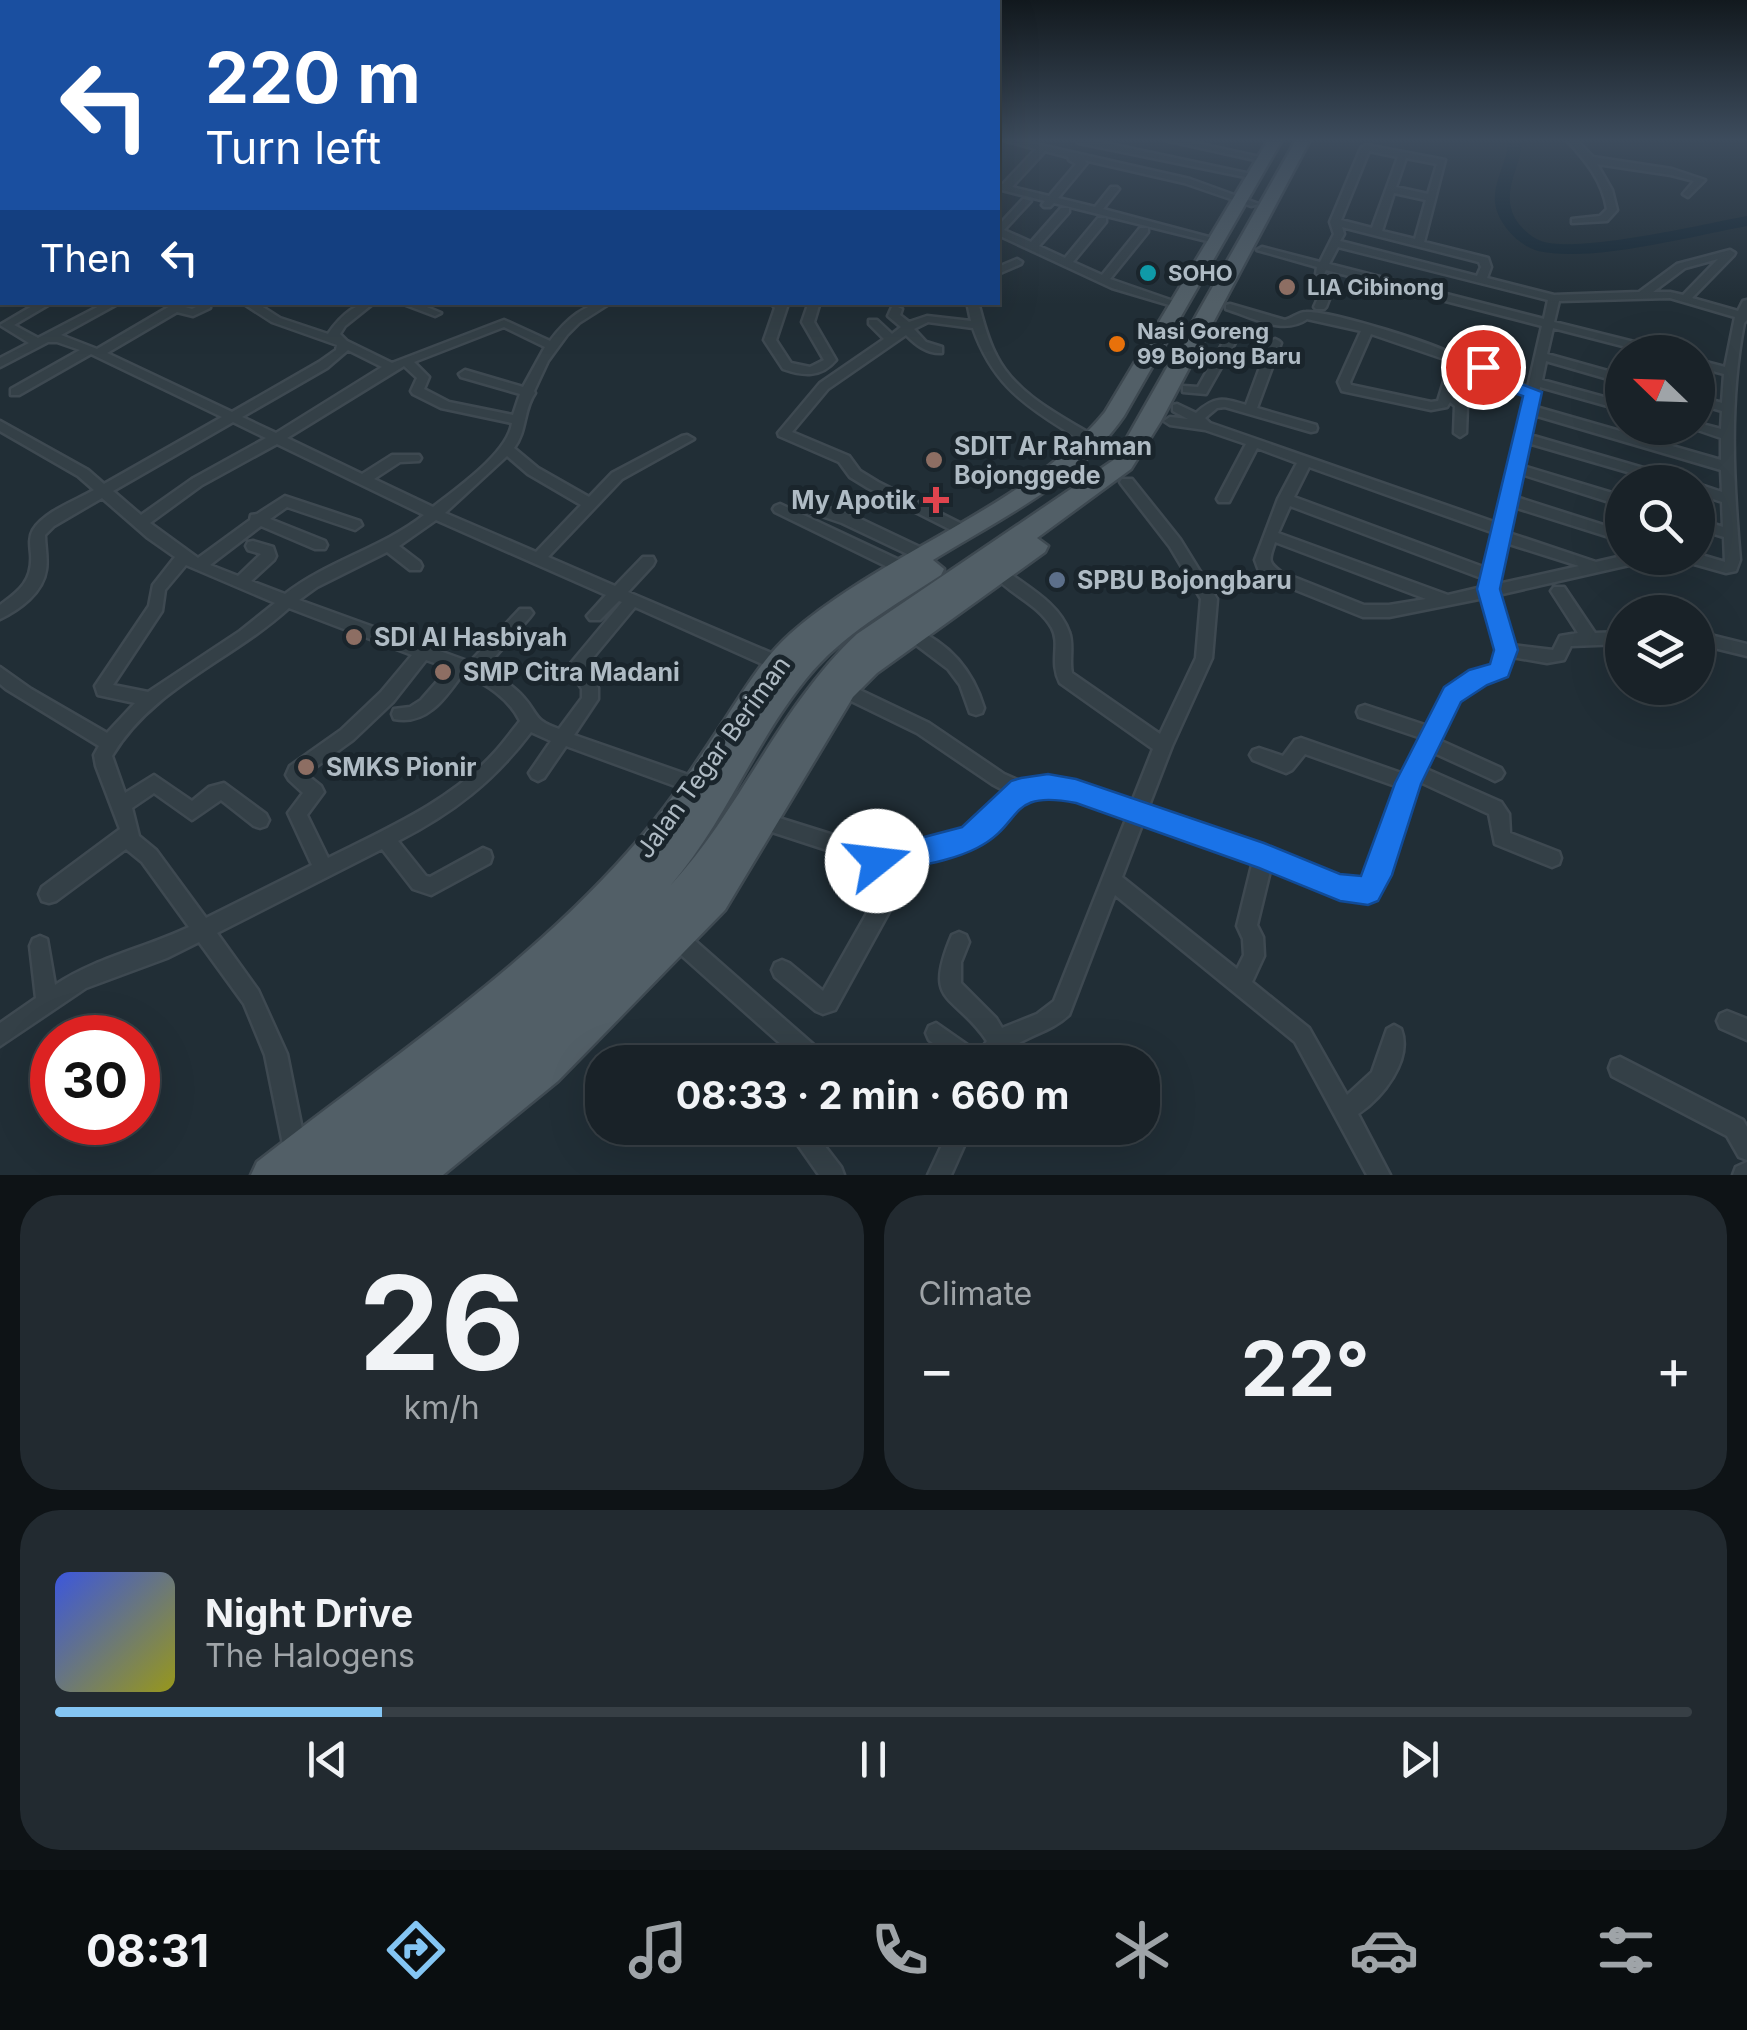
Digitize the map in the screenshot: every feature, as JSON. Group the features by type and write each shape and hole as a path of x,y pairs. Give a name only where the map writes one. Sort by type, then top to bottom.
{"main road":[{"name":"Jalan Tegar Beriman","path":"364,1175 540,1032 600,956 638,898 696,828 780,694 814,652 836,633 1123,464 1174,414 1206,326 1195,240 1238,195"},
{"name":"Jalan Tegar Beriman","path":"304,1165 617,887 697,786 777,663 821,622 963,531 1021,524 1126,482 1153,450 1174,414 1249,195"},
{"name":"Jalan Tegar Beriman","path":"413,1175 546,1068 714,899 843,689 868,665 999,573 1021,524 1066,466 1206,326 1260,253 1256,195"},
{"name":"Jalan Tegar Beriman","path":"270,1175 304,1165 520,1007 600,956 699,877 799,714 837,665 1021,524"},
{"path":"764,776 803,752"}],"street":[{"path":"1014,195 1195,240"},
{"path":"1020,195 1195,240"},
{"path":"1049,203 1055,195"},
{"path":"1066,263 1111,195"},
{"path":"1334,222 1345,195"},
{"path":"1376,232 1388,195"},
{"path":"1417,195 1432,198"},
{"path":"1419,242 1433,195"},
{"path":"1576,221 1603,219 1612,210 1611,195"},
{"path":"1000,229 1026,200"},
{"path":"1032,247 1065,210"},
{"path":"1334,222 1484,260 1481,280"},
{"path":"1321,269 1340,230 1334,222"},
{"path":"1104,280 1144,230"},
{"path":"1000,232 1206,326 1290,322 1308,315 1367,330 1454,356 1443,404 1431,406 1346,388 1344,382 1367,330"},
{"path":"1334,244 1554,298 1670,295 1744,312 1731,375 1728,466 1730,534 1740,562 1726,568 1715,565"},
{"path":"1260,253 1605,344"},
{"path":"1643,294 1691,262 1730,254 1687,297"},
{"path":"1000,269 1017,262"},
{"path":"1321,269 1334,276 1605,340"},
{"path":"1669,275 1670,295"},
{"path":"1320,307 1334,276"},
{"path":"843,689 923,728 998,780 1021,790 1062,788 1264,856 1340,888 1368,891 1411,777 1452,694 1500,670 1506,650 1490,583 1554,298"},
{"path":"41,305 4,321 8,327 44,341 58,338 94,352 435,514 777,663"},
{"path":"0,363 110,305"},
{"path":"15,392 181,306 193,313 206,305"},
{"path":"252,305 276,320 344,343 391,367"},
{"path":"344,343 334,334 340,324 366,305"},
{"path":"411,305 435,314"},
{"path":"49,894 129,836 132,826 104,765 108,743 152,700 307,585 355,565 435,514 516,436 517,420 549,345 573,321 602,305"},
{"path":"778,305 781,308 776,325 770,330 770,340 782,362 802,371 818,370 830,360 808,322 814,305"},
{"path":"973,305 990,362 1008,385 1094,442"},
{"path":"896,309 894,316 922,344 938,350"},
{"path":"963,531 855,474 844,459 784,433 824,386 889,338 928,319 977,325"},
{"path":"776,325 808,322"},
{"path":"873,322 889,338"},
{"path":"140,523 197,482 391,367 504,323 549,345"},
{"path":"1,611 27,593 34,582 39,570 36,546 42,528 100,489 323,365 342,351 344,343"},
{"path":"1250,410 1275,343"},
{"path":"1541,356 1605,374"},
{"path":"406,361 423,377 417,390 436,402 517,420"},
{"path":"1483,367 1493,380 1605,402"},
{"path":"1715,371 1731,375"},
{"path":"464,374 528,392"},
{"path":"1446,392 1460,404 1460,433"},
{"path":"1174,414 1219,403 1311,428"},
{"path":"1715,404 1747,408"},
{"path":"1529,409 1728,466"},
{"path":"1174,414 1594,565"},
{"path":"0,426 82,472 191,561 240,584 466,667 520,704 529,722 563,739 628,758 697,786"},
{"path":"1715,432 1729,436"},
{"path":"1523,437 1618,465"},
{"path":"538,559 617,476 687,439"},
{"path":"1224,500 1254,442"},
{"path":"506,448 534,471 591,505"},
{"path":"364,479 397,458 414,458"},
{"path":"1305,460 1270,535 1262,560 1264,567 1276,576 1352,608 1390,612 1447,601 1490,583 1605,563"},
{"path":"1516,468 1605,496"},
{"path":"995,1045 1023,1027 1051,1020 1062,1008 1163,746 1204,658 1210,600 1175,543 1126,482"},
{"path":"1715,494 1729,498"},
{"path":"1285,499 1490,583"},
{"path":"152,700 104,690 103,686 157,607 158,589 191,561 288,500 356,525"},
{"path":"1509,500 1605,531"},
{"path":"812,508 847,519 913,562"},
{"path":"780,509 913,562"},
{"path":"256,519 320,545"},
{"path":"1715,529 1730,534"},
{"path":"1270,535 1447,601"},
{"path":"388,545 415,566"},
{"path":"240,584 270,556 268,551 254,546"},
{"path":"538,774 590,699 590,688 577,668 579,663 648,561"},
{"path":"999,573 1055,621 1063,635 1060,668 1066,678 1163,746"},
{"path":"1559,591 1591,640"},
{"path":"595,616 624,596"},
{"path":"400,714 416,713 427,706 525,612"},
{"path":"913,634 950,659 968,679 976,708"},
{"path":"1506,650 1547,656 1558,654 1566,640 1605,639"},
{"path":"1715,642 1747,650"},
{"path":"324,870 297,814 315,792 296,772 347,736 386,698 424,650"},
{"path":"0,674 21,693 78,721 108,743"},
{"path":"1365,712 1431,739 1495,773"},
{"path":"0,1035 80,980 200,931 386,840 479,779 502,758 529,722"},
{"path":"1259,755 1286,765 1301,746 1411,777 1496,808 1501,838 1552,858"},
{"path":"122,806 154,784 192,812 215,793 224,791 260,820"},
{"path":"763,821 878,858 970,838 1021,790"},
{"path":"129,836 149,856 251,998 276,1054 304,1165"},
{"path":"386,840 420,883 430,886 483,858"},
{"path":"1240,985 1254,956 1248,926 1264,856"},
{"path":"782,970 823,1004 828,1003 894,884 880,868 878,858"},
{"path":"1111,880 1302,1035 1379,1175"},
{"path":"678,939 797,1045"},
{"path":"958,942 946,978 952,991 992,1028 998,1040"},
{"path":"40,946 47,1001"},
{"path":"936,1033 952,1045"},
{"path":"1345,1110 1374,1090 1387,1072 1394,1036"},
{"path":"1620,1068 1741,1130 1747,1149"},
{"path":"810,1145 833,1175"},
{"path":"939,1175 953,1145"}],"waterway":[{"path":"1502,195 1503,207 1516,230 1539,246 1556,248 1609,245 1747,221"}],"place":[{"name":"SOHO","path":"1148,273"},
{"name":"LIA Cibinong","path":"1287,287"},
{"name":"Nasi Goreng 99 Bojong Baru","path":"1117,344"},
{"name":"SDIT Ar Rahman Bojonggede","path":"934,460"},
{"name":"My Apotik","path":"936,500"},
{"name":"SPBU Bojongbaru","path":"1057,580"},
{"name":"SDI Al Hasbiyah","path":"354,637"},
{"name":"SMP Citra Madani","path":"443,672"},
{"name":"SMKS Pionir","path":"306,767"}],"route":[{"path":"877,861 970,838 1021,790 1048,786 1076,791 1264,856 1340,888 1368,891 1408,783 1452,694 1500,670 1506,650 1489,589 1533,392 1493,380 1483,367"}]}
